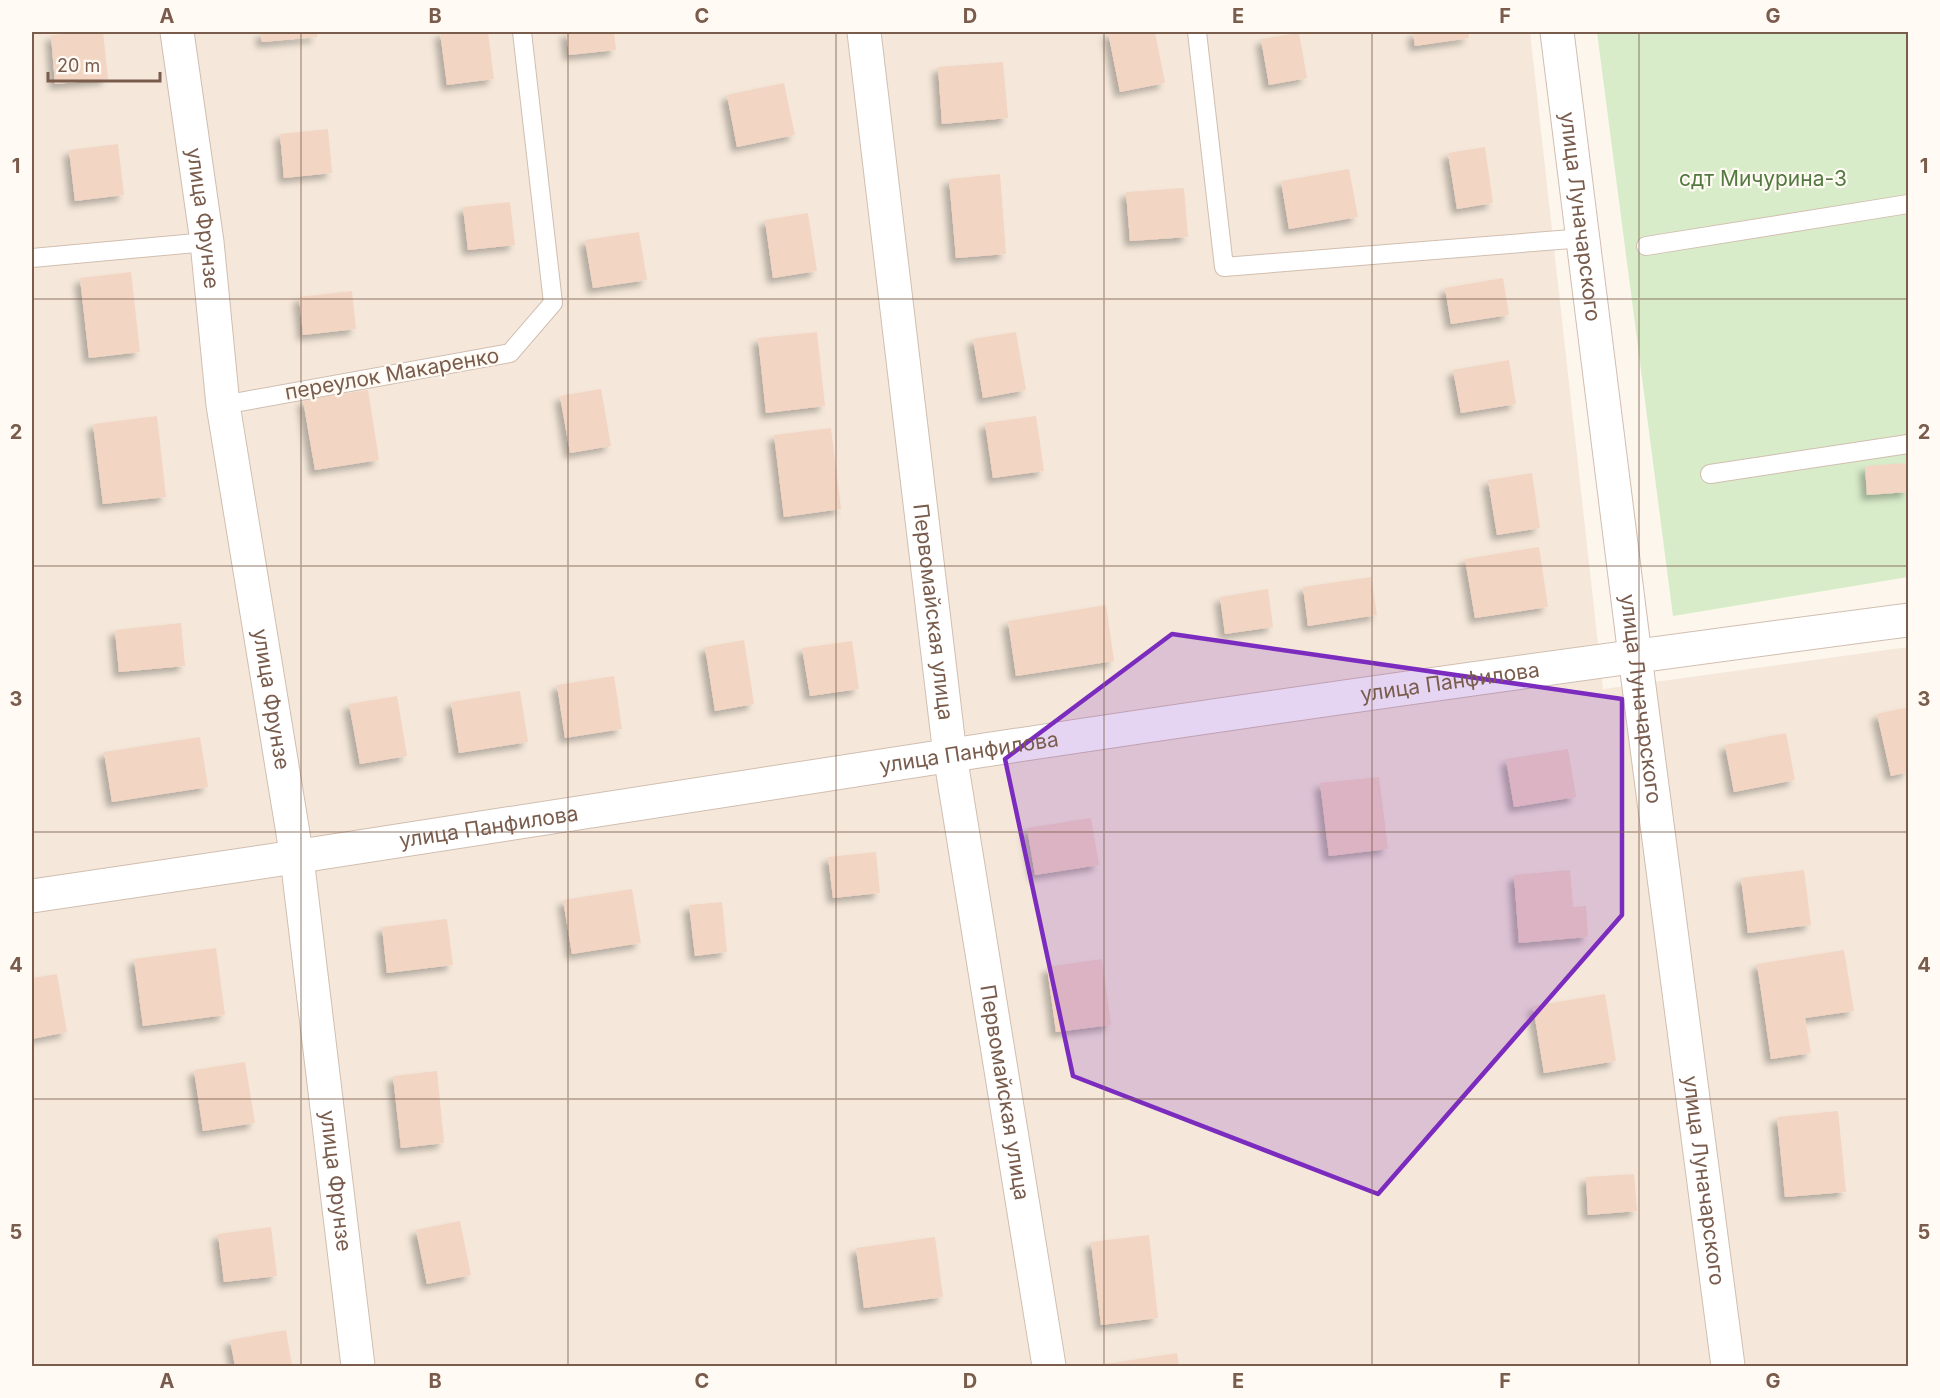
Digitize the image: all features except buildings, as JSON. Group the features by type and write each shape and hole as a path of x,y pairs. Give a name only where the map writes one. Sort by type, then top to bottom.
{"street":[{"name":"улица Фрунзе","path":"177,32 207,242 224,405 297,858 358,1366"},
{"name":"Первомайская улица","path":"864,32 950,755 1049,1366"},
{"name":"улица Луначарского","path":"1557,32 1635,656 1728,1366"},
{"name":"улица Панфилова","path":"32,896 297,858 950,755 1635,656 1908,620"}],"lane":[{"name":"переулок Макаренко","path":"224,405 510,353 553,303 522,32"},
{"path":"1197,32 1224,267 1584,238"},
{"path":"1646,246 1908,204"},
{"path":"32,258 207,242"},
{"path":"1710,474 1908,444"}],"highlighted area":[{"path":"1172,634 1622,699 1622,915 1378,1194 1073,1076 1005,759"}],"shaded area":[{"path":"32,32 1530,32 1603,689 1908,647 1908,1366 32,1366"}],"green space":[{"name":"сдт Мичурина-3","path":"1597,32 1908,32 1908,577 1673,616"}]}
